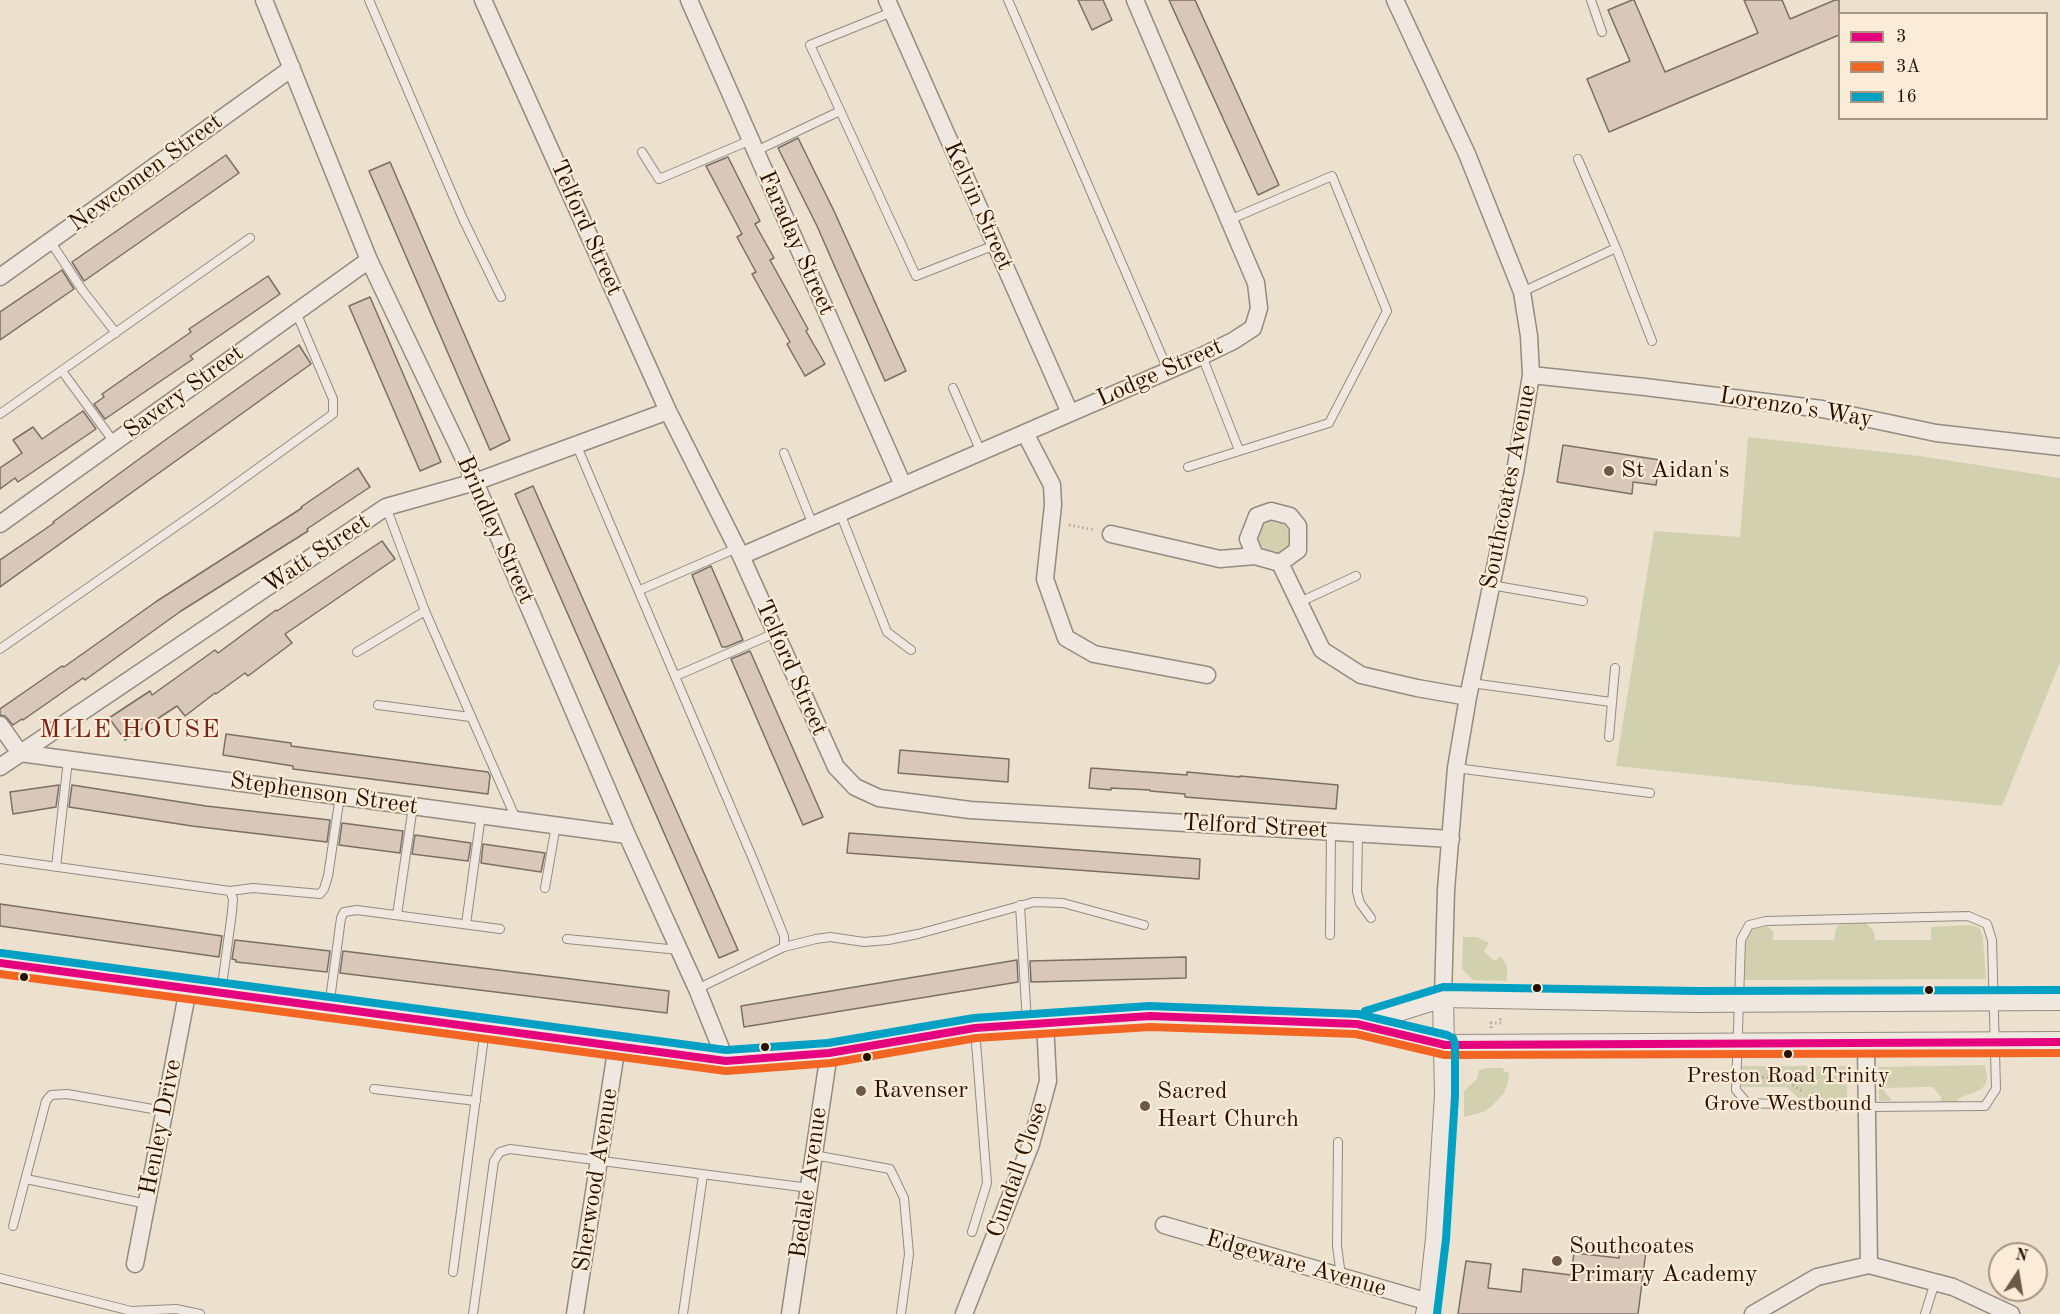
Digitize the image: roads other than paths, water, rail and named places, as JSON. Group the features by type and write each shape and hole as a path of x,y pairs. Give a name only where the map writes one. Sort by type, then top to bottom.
{"street":[{"name":"Brindley Street","path":"264,0 369,260 475,482 627,835 697,989 726,1061"},
{"name":"Telford Street","path":"483,0 668,411 739,552 836,767 855,788 879,798 970,810 1451,838"},
{"name":"Faraday Street","path":"690,0 903,485"},
{"name":"Lodge Street","path":"739,552 813,525 1202,356 1253,328 1259,308 1256,283 1134,0"},
{"name":"Southcoates Avenue","path":"1395,0 1467,154 1522,292 1529,336 1531,375 1515,472 1469,690 1456,768 1446,890 1443,997"},
{"name":"Kelvin Street","path":"889,6 1070,413"},
{"name":"Newcomen Street","path":"0,277 292,68"},
{"name":"Savery Street","path":"0,524 369,260"},
{"name":"Lorenzo's Way","path":"1531,375 1646,387 1822,410 1936,433 2060,447"},
{"name":"Watt Street","path":"0,767 386,507 475,482 668,411"},
{"path":"1025,433 1053,485 1052,521 1045,579 1066,638 1094,654 1207,675"},
{"path":"1255,556 1248,539 1257,516 1271,511 1290,516 1298,526 1298,550 1280,563"},
{"path":"1111,534 1220,559 1255,556 1280,563 1323,650 1361,675 1417,688 1469,690"},
{"path":"0,725 20,753"},
{"name":"Stephenson Street","path":"20,753 627,835"},
{"path":"0,963 726,1061 829,1053 975,1028 1036,1022 1150,1016 1357,1024 1445,1045 2060,1042"},
{"name":"Henley Drive","path":"135,1264 188,989"},
{"path":"1427,1308 1436,1238 1445,1095 1443,997"},
{"path":"1357,1024 1443,997 1739,1001 2060,1000"},
{"name":"Cundall Close","path":"964,1314 1031,1144 1048,1081 1036,1022"},
{"path":"1866,1043 1869,1265"},
{"name":"Sherwood Avenue","path":"575,1314 617,1046"},
{"name":"Bedale Avenue","path":"790,1314 829,1053"},
{"name":"Edgeware Avenue","path":"1164,1225 1341,1276 1427,1308"},
{"path":"1753,1314 1817,1277 1869,1265 1953,1287 2011,1314"}],"lane":[{"path":"369,0 463,219 501,297"},
{"path":"1008,0 1168,370"},
{"path":"1591,0 1602,32"},
{"path":"889,6 810,45 916,276 995,245"},
{"path":"642,152 659,179 754,146 840,111"},
{"path":"1578,159 1652,341"},
{"path":"1188,467 1329,423 1387,311 1332,176 1229,220"},
{"path":"0,414 250,238"},
{"path":"50,241 83,291 116,333"},
{"path":"1522,292 1616,248"},
{"path":"0,649 333,414 333,399 296,312"},
{"path":"1202,356 1239,450"},
{"path":"62,371 114,442"},
{"path":"953,388 981,452"},
{"path":"576,444 763,884 784,936 784,947"},
{"path":"784,453 813,525"},
{"path":"386,507 425,611 516,820"},
{"path":"840,513 887,632 911,650"},
{"path":"640,590 739,552"},
{"path":"1300,602 1356,576"},
{"path":"1491,585 1583,601"},
{"path":"357,652 425,611"},
{"path":"676,676 775,633"},
{"path":"1609,737 1615,668"},
{"path":"1469,690 1611,702"},
{"path":"378,705 470,717"},
{"path":"56,867 68,760"},
{"path":"1456,768 1650,793"},
{"path":"0,859 230,891 253,888 320,894 328,876 340,796"},
{"path":"397,915 412,806"},
{"path":"466,924 481,815"},
{"path":"545,888 556,825"},
{"path":"1330,935 1331,831"},
{"path":"1358,833 1357,892 1360,903 1371,918"},
{"path":"221,994 232,912 233,899 230,891"},
{"path":"697,989 784,947 830,937 864,942 888,940 1034,902 1063,903 1144,925"},
{"path":"1020,905 1036,1022"},
{"path":"329,1008 341,918 344,912 357,910 500,929"},
{"path":"1968,916 1988,924 1992,940 1996,1089 1985,1106 1867,1107 1748,1103 1736,1090 1739,1001 1741,940 1749,925 1766,921 1968,916"},
{"path":"567,939 679,950"},
{"path":"453,1272 485,1028"},
{"path":"972,1232 987,1183 975,1028"},
{"path":"374,1089 476,1101"},
{"path":"13,1226 46,1101 51,1095 68,1094 164,1111"},
{"path":"1338,1142 1337,1246 1341,1276"},
{"path":"473,1314 494,1161 500,1152 510,1149 809,1188"},
{"path":"814,1155 890,1169 903,1198 909,1254 901,1314"},
{"path":"683,1314 703,1175"},
{"path":"26,1179 147,1204"},
{"path":"0,1278 131,1311 176,1309 200,1314"},
{"path":"1924,1314 1935,1282"}],"place":[{"name":"St Aidan's","path":"1609,471"},
{"name":"Preston Road Trinity Grove Westbound","path":"1788,1054"},
{"name":"Ravenser","path":"861,1091"},
{"name":"Sacred Heart Church","path":"1145,1106"},
{"name":"Southcoates Primary Academy","path":"1557,1261"}],"district":[{"name":"MILE HOUSE","path":"130,730"}]}
